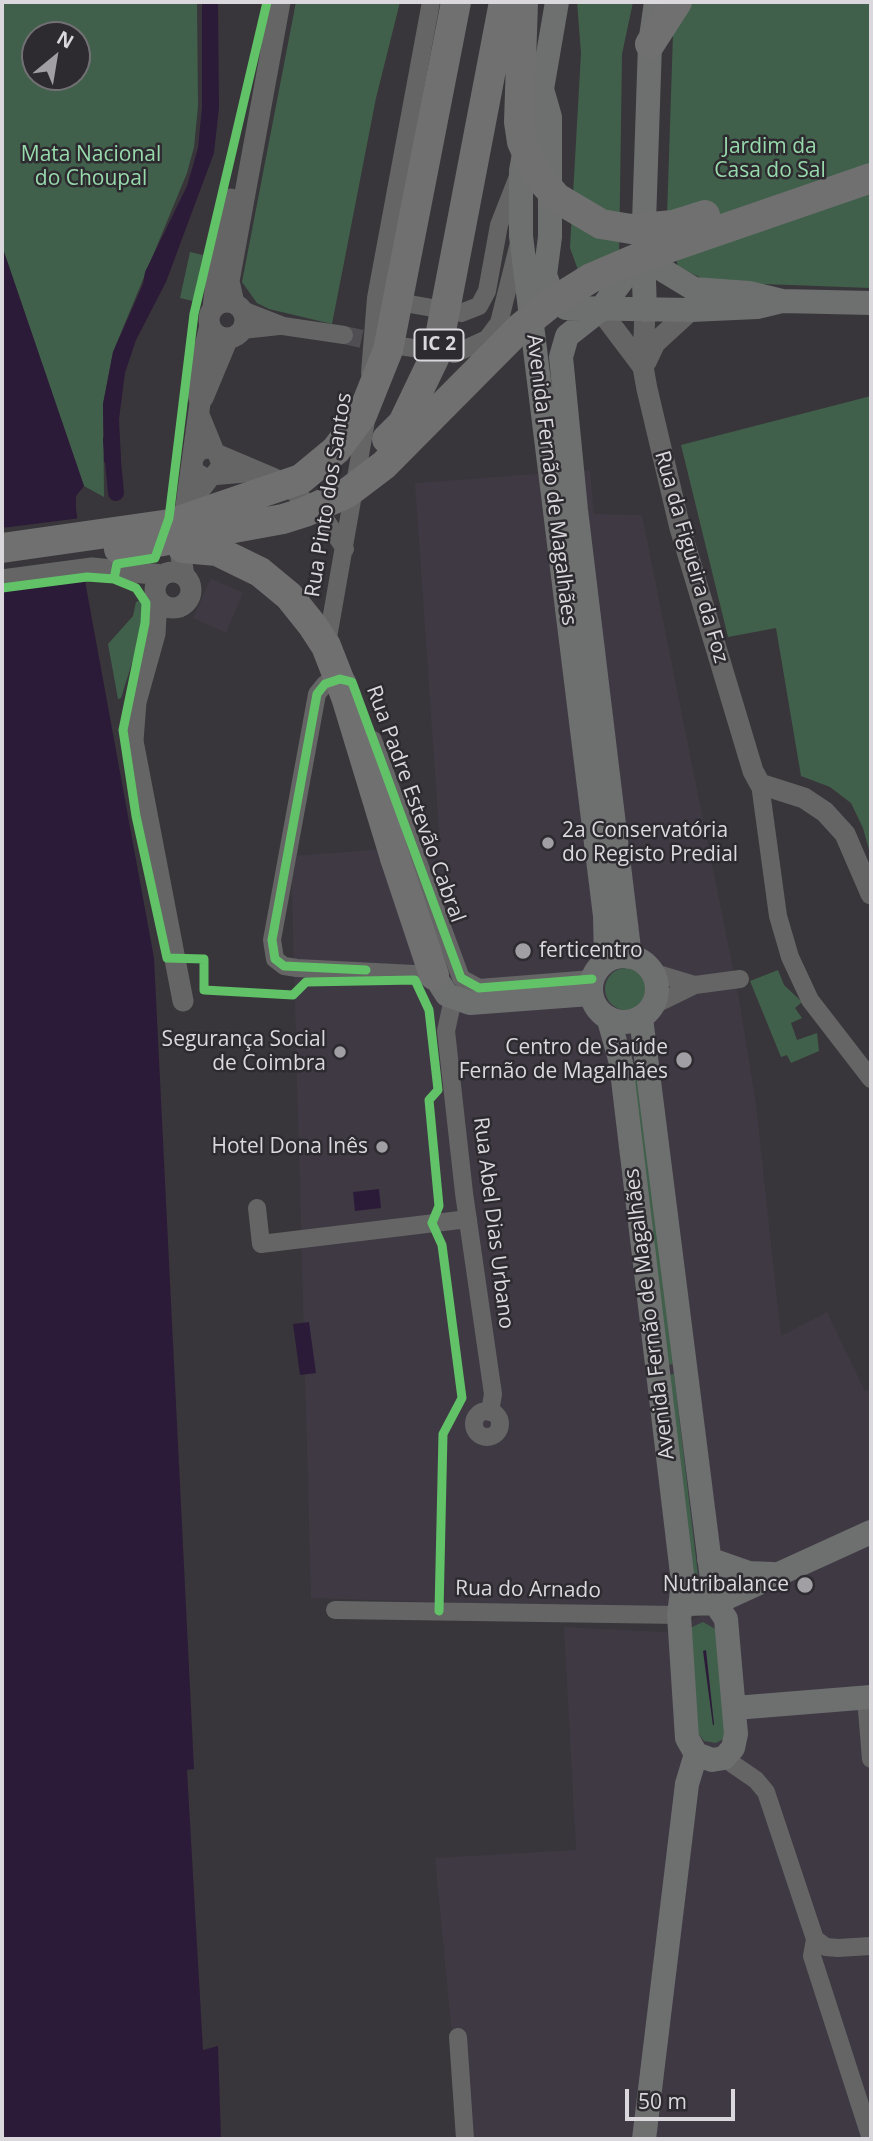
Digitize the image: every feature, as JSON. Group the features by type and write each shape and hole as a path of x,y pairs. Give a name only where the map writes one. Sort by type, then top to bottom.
{"highway":[{"path":"179,528 301,479 336,450 362,415 388,350 456,2"},
{"name":"IC 2","path":"2,548 179,528 293,506 355,474 403,423 437,352 504,2"},
{"path":"523,2 519,122 522,142 538,176 557,198 601,224 631,229 673,225 871,159"},
{"name":"IC 2","path":"2,564 118,559 305,512 347,493 384,465 410,438 445,373 458,328 523,2"},
{"path":"650,44 677,2"},
{"path":"410,438 520,328 551,303 591,278 634,260 871,178"},
{"path":"118,559 196,547 217,551 260,572 296,603 326,646 346,697 434,975"}],"main road":[{"name":"Avenida Fernão de Magalhães","path":"556,2 542,89 531,113 521,171 521,236 605,916 605,973"},
{"name":"Rua da Figueira da Foz","path":"645,310 643,252 650,44 656,2"},
{"path":"542,89 550,117 550,237 558,272 576,300 600,310 757,307 782,301"},
{"name":"Avenida Fernão de Magalhães","path":"605,973 577,522 561,357 567,336 600,310 643,252"},
{"path":"643,252 661,269 694,289 749,293 782,301 871,303"},
{"path":"434,975 440,986 453,999 470,1003 643,962 657,983 648,1011 625,1023 609,1020 600,1013 605,973"},
{"name":"Avenida Fernão de Magalhães","path":"648,1011 709,1559 716,1603 726,1619 736,1734 733,1748 724,1758"},
{"name":"Avenida Fernão de Magalhães","path":"609,1020 621,1063 683,1582 680,1612 688,1738 696,1754"},
{"path":"680,1612 689,1604 716,1603 773,1574 871,1532"},
{"path":"709,1559 749,1573 773,1574"},
{"path":"735,1708 869,1698"},
{"path":"643,2139 687,1784 696,1754 712,1760 724,1758"}],"street":[{"path":"183,1000 133,741 136,702 155,634 179,528 193,460 200,407 237,320 229,281 280,2"},
{"name":"Rua Pinto dos Santos","path":"317,694 365,439 376,298 431,2"},
{"path":"179,528 221,464 200,407 196,385 211,317 222,229 264,79"},
{"path":"376,298 461,313 479,306 488,291 499,225 521,171"},
{"path":"454,354 487,339 499,323 521,236"},
{"path":"211,317 223,302 237,320 344,335"},
{"path":"600,310 643,367 655,343 691,310"},
{"name":"Rua da Figueira da Foz","path":"645,310 643,367 680,528 752,771 760,783 778,916 790,957 810,1000 871,1079"},
{"path":"211,317 218,336 237,320"},
{"path":"380,343 509,361 487,339"},
{"path":"193,460 203,450 217,454 262,472 290,488 317,510 345,549"},
{"path":"193,460 194,468 201,476 262,472"},
{"path":"2,580 86,569 118,559 191,593 155,634"},
{"path":"166,583 167,606 178,607"},
{"path":"333,615 337,643 352,682"},
{"name":"Rua Padre Estevão Cabral","path":"317,694 325,684 340,679 352,682 461,978 467,984 479,988 605,973"},
{"path":"317,694 272,940 275,959 284,966 297,968 434,975"},
{"path":"760,783 804,799 825,811 845,834 871,894"},
{"path":"652,972 695,985"},
{"path":"648,1011 695,985 740,979"},
{"name":"Rua Abel Dias Urbano","path":"453,999 446,1031 468,1219 493,1394 490,1412"},
{"path":"257,1208 261,1244 468,1219"},
{"name":"Rua do Arnado","path":"335,1610 680,1612"},
{"path":"869,1698 871,1759"},
{"path":"724,1758 756,1780 766,1792 816,1939 812,1956 871,2138"},
{"path":"816,1939 826,1947 871,1945"},
{"path":"458,2037 465,2139"}],"shaded area":[{"path":"202,2 218,2 219,108 214,153 166,282 136,340 125,373 119,419 121,460 104,462 103,404 113,352 143,284 145,272 187,186 198,148 202,107"},
{"path":"2,246 84,486 76,496 76,508 85,581 154,958 194,1769 187,1770 203,2050 218,2046 221,2139 2,2139 2,585 6,588 2,544"},
{"path":"590,470 594,514 642,515 739,999 756,1104 781,1336 827,1312 865,1391 871,1389 871,1520 666,1610 311,1598 291,856 440,845 415,483"},
{"path":"211,578 243,593 226,633 193,618"},
{"path":"379,1189 381,1208 355,1211 353,1192"},
{"path":"309,1322 316,1373 300,1375 293,1324"},
{"path":"871,1542 871,2139 462,2139 435,1858 576,1850 564,1627 664,1632"},
{"path":"706,1650 714,1724 713,1726 703,1651"}],"green space":[{"name":"Mata Nacional do Choupal","path":"2,2 197,2 198,106 194,147 187,173 113,352 103,404 104,497 84,486 2,246"},
{"path":"296,2 400,2 376,98 332,324 269,309 257,303 242,282"},
{"path":"577,2 633,2 622,54 619,262 601,292 578,270 570,248 581,53"},
{"name":"Jardim da Casa do Sal","path":"690,2 871,2 871,288 710,282 678,267 667,217 673,34"},
{"path":"190,252 203,255 193,301 180,298"},
{"path":"871,396 871,857 863,828 851,803 830,787 801,776 776,628 728,637 681,445"},
{"path":"141,600 145,621 121,698 118,699 108,644 133,616 136,602"},
{"path":"626,968 641,974 647,989 641,1004 626,1010 611,1004 605,989 611,974"},
{"path":"778,970 784,985 802,1002 795,1008 802,1018 791,1023 797,1040 817,1033 819,1051 791,1063 787,1055 781,1057 750,981"},
{"path":"637,1067 673,1364 667,1365 631,1068"},
{"path":"674,1374 698,1575 692,1576 668,1375"},
{"path":"703,1622 717,1630 725,1738 716,1743 704,1741 697,1732 690,1628"}],"pier":[{"path":"81,518 87,579 2,591 2,528"}],"waterway":[{"path":"111,440 116,493"}],"tunnel":[{"path":"344,335 380,343"}],"cycle path":[{"path":"114,579 117,564 155,558 169,518 194,314 267,2"},
{"path":"2,588 87,577 114,579 136,588 146,603 145,623 123,730 136,816 167,958 204,959 204,990 293,995 306,982 415,980 429,1010 438,1090 429,1100 439,1206 432,1223 442,1245 462,1398 443,1434 439,1611"},
{"path":"366,970 284,966 275,959 272,940 317,694 325,684 340,679 352,682 461,978 479,988 592,979"}],"place":[{"name":"2a Conservatória do Registo Predial","path":"548,843"},
{"name":"ferticentro","path":"523,951"},
{"name":"Segurança Social de Coimbra","path":"340,1052"},
{"name":"Centro de Saúde Fernão de Magalhães","path":"684,1060"},
{"name":"Hotel Dona Inês","path":"382,1147"},
{"name":"Nutribalance","path":"805,1585"}]}
